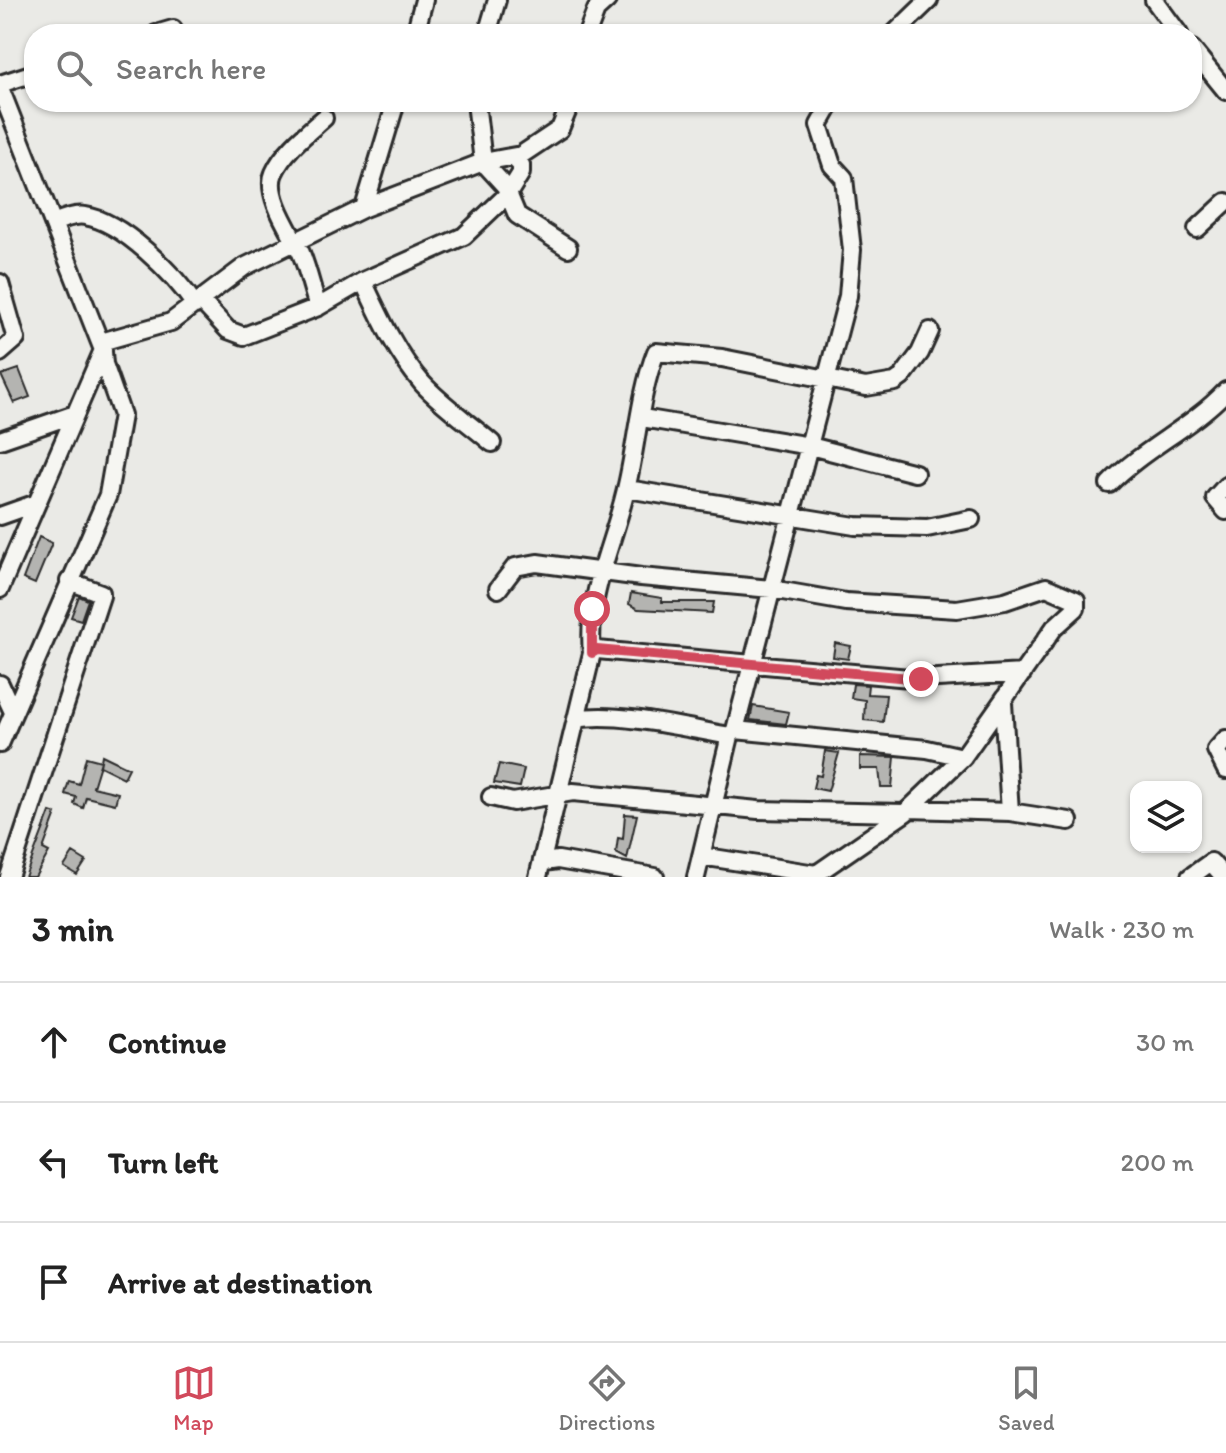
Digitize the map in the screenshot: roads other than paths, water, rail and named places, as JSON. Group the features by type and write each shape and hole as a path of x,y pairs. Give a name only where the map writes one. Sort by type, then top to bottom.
{"street":[{"path":"418,24 424,0"},
{"path":"490,24 497,0"},
{"path":"591,24 596,10 607,0"},
{"path":"904,24 929,0"},
{"path":"1154,0 1172,24"},
{"path":"1202,61 1226,91"},
{"path":"0,744 108,495 122,415 104,364 102,346 0,86 24,77"},
{"path":"364,208 393,112"},
{"path":"477,112 483,162 500,178 517,215 525,224 568,248"},
{"path":"0,589 102,346 171,322 227,278 364,208 483,162 514,158 555,134 566,112"},
{"path":"696,877 712,806 792,516 848,296 852,250 844,178 832,165 820,134 821,118 825,112"},
{"path":"318,307 295,242 280,212 272,181 274,172 298,141 324,118"},
{"path":"54,223 86,216 116,230 158,259 198,303 228,330 244,336 318,307 363,281 464,236 508,194 521,173 521,165 514,158"},
{"path":"1197,229 1226,202"},
{"path":"363,281 388,334 411,370 424,385 492,443"},
{"path":"0,285 16,339 0,353"},
{"path":"541,870 592,653 589,625 600,571 627,489 656,352 722,358 827,377 853,387 895,382 910,368 930,331"},
{"path":"1109,484 1137,457 1192,423 1225,393"},
{"path":"0,440 75,414"},
{"path":"642,418 810,446 915,473"},
{"path":"1226,486 1215,498 1226,511"},
{"path":"627,489 792,516 903,529 971,519"},
{"path":"0,516 37,503"},
{"path":"498,589 515,567 524,564 771,589 846,602 957,609 1005,601 1046,587 1076,600 1076,608 1054,628 963,757 907,811 814,876 701,856"},
{"path":"9,877 101,596 101,593 69,581"},
{"path":"592,653 597,650 921,679 1023,673"},
{"path":"0,684 13,712"},
{"path":"1003,703 1010,812"},
{"path":"577,719 590,717 732,733 927,749 963,757"},
{"path":"1226,739 1216,750 1226,770"},
{"path":"491,797 513,802 573,792 712,806 1010,812 1069,821"},
{"path":"541,870 558,860 655,877"},
{"path":"1190,877 1211,862 1224,877"}]}
